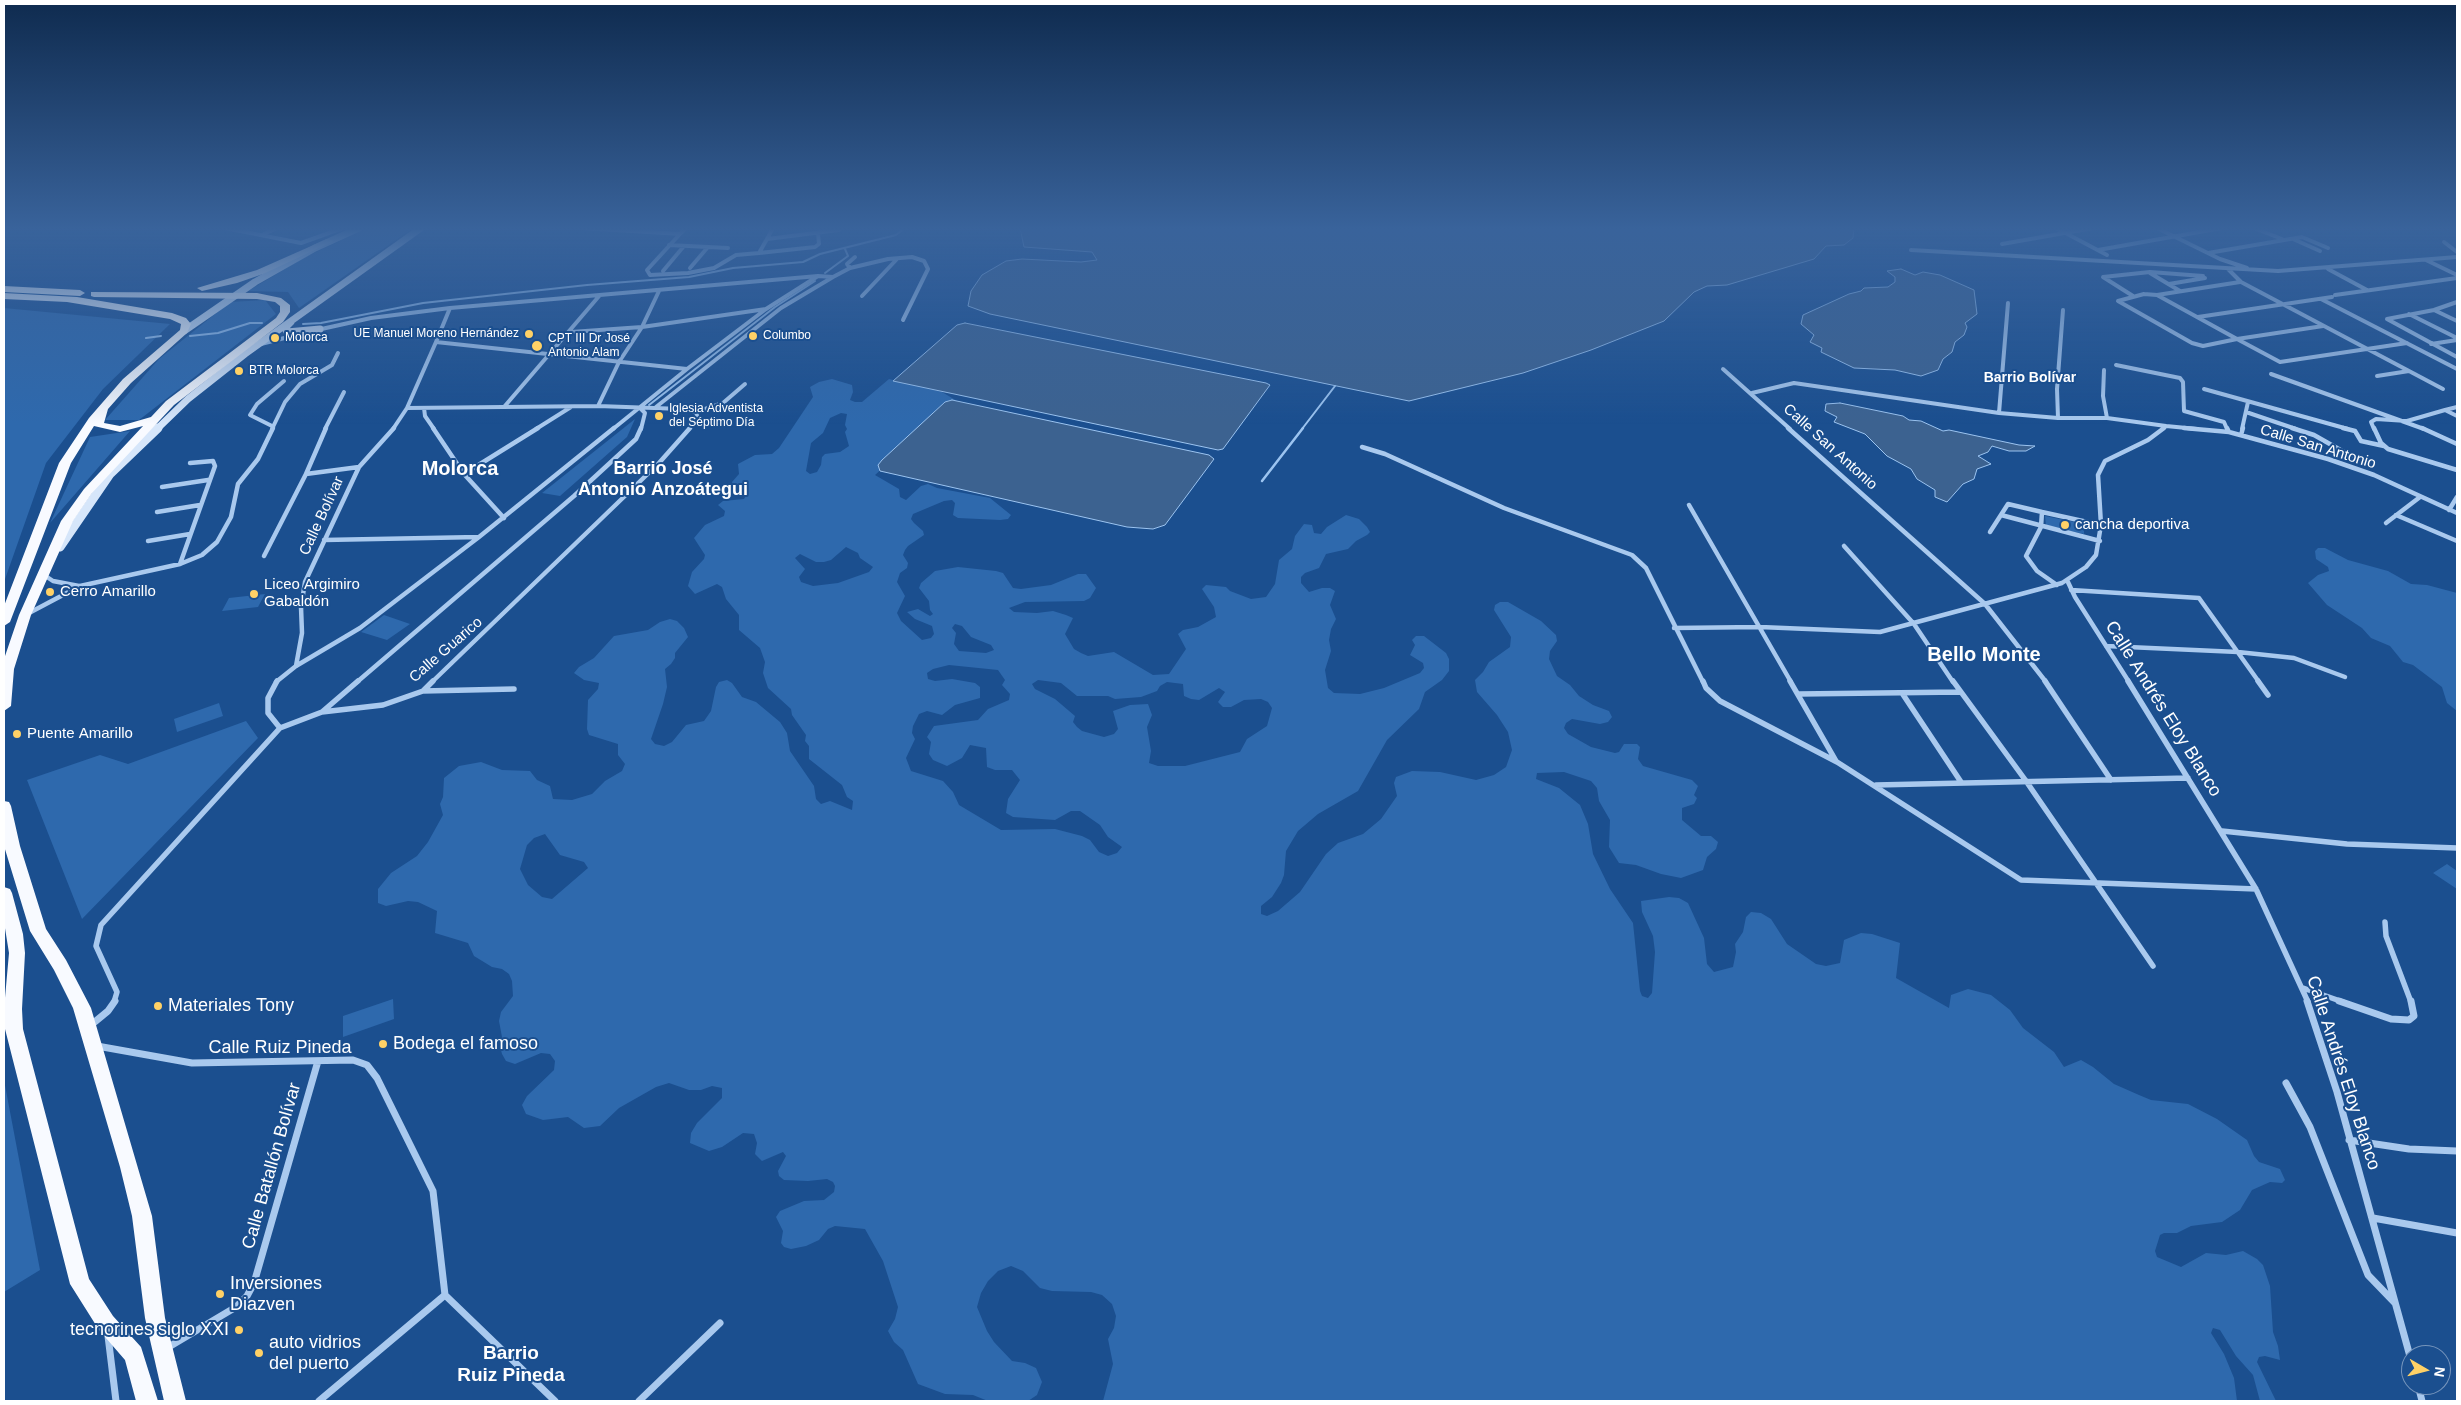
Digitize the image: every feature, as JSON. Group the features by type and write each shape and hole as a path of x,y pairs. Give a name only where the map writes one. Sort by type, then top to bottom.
{"highway":[{"path":"4,296 147,304 155,300 86,294"},
{"path":"4,706 7,669 25,615 67,521 88,491 154,419 219,363 280,320 285,312 285,305 273,298 234,295 94,294"},
{"path":"132,294 138,294"},
{"path":"4,622 64,463 78,440 127,381 184,331 186,324 179,318 69,300"},
{"path":"103,408 98,424 105,427 120,429 154,419 261,339 271,336"},
{"path":"4,806 12,846 38,931 74,992 94,1046 142,1216 155,1318 175,1401"},
{"path":"4,893 15,934 17,952 17,974 13,1009 14,1029 66,1235 80,1284 106,1323 134,1354 147,1401"}],"main road":[{"path":"46,571 80,514 110,474 188,399 259,344 329,294"},
{"path":"184,331 234,295"},
{"path":"294,319 287,326 287,332 305,332 320,329"}],"street":[{"path":"259,344 371,318 450,308 621,294"},
{"path":"598,406 619,362 642,327 658,294"},
{"path":"280,728 268,713 268,698 277,681 296,666 360,628 504,518 687,369 766,308 789,294"},
{"path":"656,408 728,348 804,294"},
{"path":"902,320 915,294"},
{"path":"2130,294 2134,296"},
{"path":"2165,294 2119,298 2118,301 2192,343 2203,346 2323,326"},
{"path":"2261,294 2443,389"},
{"path":"2198,317 2347,294"},
{"path":"504,407 548,355 571,332 600,295"},
{"path":"2157,295 2280,362 2407,343"},
{"path":"2321,299 2457,368"},
{"path":"2457,302 2434,310 2387,319 2457,357"},
{"path":"1999,413 2008,303"},
{"name":"Calle Bolívar","path":"296,666 302,633 301,607 305,582 359,467 392,430 407,408 450,308"},
{"path":"571,332 642,327 766,308"},
{"path":"2058,418 2057,389 2063,310"},
{"path":"2434,310 2457,322"},
{"path":"2409,314 2457,339"},
{"path":"2431,344 2457,339"},
{"path":"436,342 687,369"},
{"path":"25,615 80,586 180,564 202,555 217,542 231,517 238,484 258,459 285,402 300,384 332,365 338,352"},
{"path":"2116,364 2180,378 2183,382 2182,409 2224,422 2229,432"},
{"path":"1723,369 1752,393"},
{"path":"2104,370 2103,396 2107,418"},
{"path":"2377,376 2409,371"},
{"path":"2271,374 2407,421 2457,444"},
{"path":"272,426 250,415 257,404 284,381"},
{"name":"Calle San Antonio","path":"1752,393 1794,383 1999,413 2058,418 2107,418 2229,432 2342,463 2396,484 2420,497 2457,512"},
{"path":"407,408 598,406 656,408 696,412 723,403 745,384"},
{"path":"2204,389 2348,428 2355,431 2362,440 2457,470"},
{"path":"264,556 306,474 336,404 344,392"},
{"name":"Calle San Antonio","path":"1752,393 1985,604 2054,693 2111,780"},
{"path":"2241,435 2248,402"},
{"path":"464,474 573,406"},
{"path":"2384,446 2371,422 2376,419 2407,421 2457,407"},
{"path":"424,408 425,416 464,474 504,518"},
{"path":"87,1028 108,1011 115,1001 117,992 96,946 102,925 280,728 322,712 574,496 636,439 645,419 645,413 640,408"},
{"path":"2445,410 2457,416"},
{"name":"Calle Guarico","path":"322,712 383,705 423,692 659,463 698,419 696,412"},
{"path":"2246,412 2314,435 2351,456"},
{"path":"1674,628 1760,628 1880,632 2056,585 2067,580 2096,555 2101,525 2098,474 2105,461 2148,440 2166,426"},
{"path":"1362,447 1385,454 1504,508 1632,556 1646,568 1674,628 1706,688 1720,701 1837,762 2021,880 2256,889"},
{"path":"180,564 208,480 215,466 213,462 190,463"},
{"path":"306,474 359,467"},
{"path":"162,487 208,480"},
{"path":"2386,523 2420,497"},
{"path":"2449,510 2457,497"},
{"path":"157,512 200,504"},
{"path":"1990,532 2010,504 2101,525"},
{"path":"1689,506 1837,762"},
{"path":"2042,512 2042,527 2026,556 2037,571 2056,585"},
{"path":"2001,515 2042,527 2100,540"},
{"path":"2396,515 2457,541"},
{"path":"148,541 190,534"},
{"path":"324,540 479,537"},
{"path":"1844,546 1914,624 1960,692 2026,781 2153,966"},
{"path":"46,571 53,581 80,586"},
{"name":"Calle Andrés Eloy Blanco","path":"2067,580 2071,590 2222,831 2256,889 2303,988 2337,1092 2407,1345"},
{"path":"2071,590 2199,598 2268,695"},
{"path":"2106,646 2238,652 2294,658 2345,677"},
{"path":"423,692 514,689"},
{"path":"1798,694 1960,692"},
{"path":"1902,694 1961,782"},
{"path":"1875,785 2188,778"},
{"path":"2222,831 2347,844 2457,848"},
{"path":"2303,988 2391,1019 2410,1020 2414,1016 2412,1004 2386,936 2385,922"},
{"name":"Calle Ruiz Pineda","path":"94,1046 192,1063 353,1060 367,1065 377,1078 433,1191 445,1295"},
{"name":"Calle Batallón Bolívar","path":"162,1351 236,1308 250,1289 318,1061"},
{"path":"2286,1083 2310,1127 2368,1275 2396,1303"},
{"path":"2349,1140 2409,1149 2457,1151"},
{"path":"2373,1218 2457,1233"},
{"path":"319,1401 445,1295 555,1401"},
{"path":"106,1323 116,1401"},
{"path":"639,1401 720,1323"}],"shaded area":[{"path":"289,294 320,294 299,308"},
{"path":"970,294 1692,294 1664,321 1591,350 1523,373 1409,401 990,314 968,306"},
{"path":"1849,294 1974,294 1977,314 1965,323 1967,327 1964,335 1955,342 1952,352 1943,359 1938,370 1921,376 1895,370 1854,368 1821,352 1822,348 1810,342 1814,335 1801,324 1803,315"},
{"path":"265,300 276,314 139,420 105,420 159,359 230,302"},
{"path":"4,308 170,324 103,389 46,463 4,582"},
{"path":"965,323 1270,385 1223,449 1218,450 893,381 957,325"},
{"path":"832,379 852,385 853,392 850,400 855,402 862,402 889,379 942,392 957,401 875,475 899,489 900,497 906,500 921,486 928,484 937,488 990,498 1011,515 1008,519 1000,520 958,518 953,515 955,503 952,500 944,501 913,514 911,519 923,531 924,535 908,546 903,555 908,563 907,568 900,573 897,582 905,596 897,613 901,621 922,640 931,638 934,634 932,626 915,619 907,612 918,609 930,616 933,614 930,610 929,601 919,588 921,583 935,571 958,567 996,571 1003,573 1013,588 1021,589 1051,585 1078,574 1086,574 1096,588 1090,598 1084,601 1025,602 1009,608 1014,612 1037,613 1053,611 1066,615 1073,618 1065,634 1074,649 1088,656 1114,652 1153,675 1169,674 1186,649 1178,634 1183,630 1198,627 1216,617 1214,607 1202,589 1206,585 1226,587 1230,591 1251,599 1266,597 1275,584 1279,560 1292,549 1295,536 1304,524 1312,525 1314,533 1321,534 1327,527 1346,515 1359,519 1367,527 1370,532 1367,535 1356,541 1348,549 1326,554 1319,568 1305,573 1301,577 1301,583 1309,592 1322,588 1330,588 1335,591 1330,605 1336,619 1331,629 1329,640 1331,651 1325,670 1328,688 1334,693 1360,694 1384,688 1420,673 1424,668 1423,663 1410,655 1415,645 1412,640 1416,636 1424,636 1446,653 1449,659 1449,671 1442,680 1425,692 1419,709 1387,740 1358,791 1318,814 1298,831 1286,851 1284,875 1281,883 1272,897 1261,906 1261,914 1267,916 1278,911 1300,892 1326,854 1338,843 1363,834 1381,819 1397,796 1394,783 1396,777 1412,771 1440,772 1476,780 1494,775 1506,767 1512,750 1508,732 1497,715 1477,692 1475,680 1489,662 1510,647 1511,637 1494,610 1495,605 1500,602 1508,602 1541,621 1556,635 1557,641 1550,651 1549,659 1557,676 1570,685 1579,696 1593,705 1609,711 1612,717 1608,722 1600,724 1572,719 1566,723 1564,728 1568,734 1591,747 1615,753 1619,752 1624,744 1637,744 1640,747 1638,759 1643,766 1692,780 1698,786 1694,795 1697,798 1694,804 1682,808 1682,820 1701,836 1711,836 1718,842 1716,849 1707,857 1703,870 1681,878 1661,874 1636,865 1619,863 1609,847 1610,820 1599,801 1597,788 1591,781 1564,772 1537,773 1536,779 1559,788 1580,805 1588,824 1593,854 1610,889 1633,923 1642,996 1648,998 1652,993 1655,952 1653,936 1642,912 1641,901 1669,897 1679,898 1688,903 1704,938 1707,964 1714,972 1733,967 1736,952 1735,944 1743,932 1746,917 1751,912 1761,913 1771,919 1787,944 1816,964 1826,966 1840,963 1844,940 1861,933 1872,934 1900,943 1896,978 1949,1008 1951,995 1968,989 1991,995 2010,1010 2023,1028 2054,1052 2064,1067 2081,1060 2114,1084 2139,1095 2151,1100 2188,1104 2217,1119 2247,1140 2254,1156 2259,1162 2280,1169 2285,1180 2282,1183 2270,1182 2252,1190 2240,1210 2222,1222 2191,1226 2177,1233 2164,1233 2160,1235 2155,1251 2157,1257 2181,1267 2206,1253 2226,1255 2243,1251 2263,1265 2270,1286 2273,1332 2280,1360 2265,1356 2259,1357 2257,1362 2276,1401 2260,1401 2253,1375 2236,1356 2220,1330 2213,1328 2211,1333 2224,1354 2234,1378 2237,1401 1103,1401 1113,1364 1108,1339 1114,1328 1116,1316 1112,1304 1102,1295 1091,1292 1052,1291 1040,1288 1023,1271 1011,1266 998,1271 988,1281 981,1293 977,1307 994,1342 1012,1361 1025,1363 1036,1368 1042,1382 1037,1395 1028,1401 988,1401 973,1395 945,1394 918,1384 903,1350 894,1342 888,1331 895,1319 898,1307 883,1261 865,1229 835,1226 828,1229 819,1240 806,1246 791,1249 784,1247 781,1243 783,1231 776,1217 780,1211 804,1201 824,1200 834,1192 835,1186 833,1182 827,1179 808,1181 784,1180 779,1176 778,1171 786,1156 783,1152 762,1161 755,1154 757,1143 754,1134 743,1133 722,1147 709,1151 690,1143 691,1133 697,1123 722,1098 722,1088 712,1086 701,1090 689,1090 669,1083 656,1087 619,1108 600,1126 584,1128 568,1117 543,1120 526,1114 522,1105 527,1096 554,1070 555,1061 550,1054 541,1053 515,1064 506,1061 502,1054 500,1046 502,1037 499,1021 501,1012 513,996 512,981 509,974 502,969 492,967 474,956 468,943 435,933 437,911 418,902 408,901 386,906 378,903 378,889 391,873 417,856 428,842 443,815 440,804 443,797 444,778 459,766 481,762 502,770 530,771 537,780 550,786 553,799 572,800 592,794 605,781 622,771 625,764 618,755 618,744 589,735 587,729 588,700 598,689 599,683 584,680 574,673 579,667 594,658 614,636 648,630 660,622 670,619 677,621 684,628 688,637 675,653 675,658 671,664 665,669 667,687 651,739 655,744 664,746 672,742 686,725 704,721 711,711 716,687 719,682 727,680 732,683 742,697 756,702 780,722 787,733 790,751 814,786 816,799 821,804 830,801 852,810 853,801 847,797 842,785 809,759 809,746 805,741 806,735 792,715 791,709 768,688 763,673 765,662 760,648 739,630 739,615 726,599 722,587 717,584 695,594 688,586 692,572 704,559 705,555 694,538 705,525 724,516 725,511 718,505 723,501 744,499 748,492 746,488 733,486 732,482 739,474 738,464 755,455 772,454 779,448 813,397 810,387 819,382","holes":["841,413 847,414 845,425 847,429 845,432 849,446 840,452 825,454 822,457 821,465 817,472 810,474 806,471 811,443 823,433 830,418","846,547 858,553 860,558 873,567 869,572 838,583 813,586 801,582 799,577 805,569 795,558 800,554 816,562 831,560","955,624 962,626 971,637 991,645 994,650 986,653 959,651 954,644 956,633 952,628","949,665 998,670 1005,680 1002,685 1010,694 1009,700 988,709 978,720 934,726 927,737 931,742 929,754 933,760 947,766 962,758 970,745 986,748 987,767 995,770 1012,770 1020,780 1008,799 1006,813 1013,817 1055,820 1071,811 1080,811 1100,825 1108,837 1122,847 1117,853 1108,856 1099,852 1090,840 1055,829 1001,830 959,805 953,792 943,781 911,771 906,758 915,739 912,733 913,726 919,714 927,711 942,715 955,705 980,698 980,687 975,683 952,679 935,681 928,679 927,673 933,669","1038,680 1061,683 1077,696 1108,696 1115,699 1141,697 1157,691 1160,686 1167,682 1183,684 1184,696 1199,700 1219,688 1225,692 1218,702 1223,707 1231,707 1244,700 1261,699 1268,702 1272,708 1267,726 1247,739 1240,752 1185,766 1158,766 1149,763 1151,751 1147,727 1152,715 1148,704 1130,705 1113,711 1118,729 1114,734 1104,737 1082,731 1073,722 1075,716 1055,699 1035,689 1032,684","545,834 560,855 584,862 588,868 552,899 542,897 528,885 520,869 527,845 534,838"]},
{"path":"952,400 1209,455 1214,459 1165,525 1153,529 1127,527 880,471 878,465 882,460 945,402"},
{"path":"1840,403 1903,416 1909,420 1921,421 1943,431 1949,430 2019,445 2035,446 2026,451 2009,451 1992,446 1988,452 1978,456 1991,464 1977,469 1974,479 1963,484 1947,502 1935,497 1935,490 1917,479 1911,469 1887,456 1865,434 1834,422 1837,417 1825,411 1826,404"},
{"path":"635,419 627,437 560,496 542,493"},
{"path":"130,431 50,523 90,437"},
{"name":"cancha deportiva","path":"2045,516 2084,524 2084,534 2046,526"},
{"path":"2318,548 2325,548 2348,560 2388,571 2411,584 2427,585 2457,593 2457,711 2447,703 2442,687 2413,665 2403,662 2390,646 2371,638 2362,628 2327,605 2308,583 2318,575 2329,571 2328,567 2316,559 2315,551"},
{"path":"265,594 258,607 222,611 229,598"},
{"path":"384,615 410,624 387,640 361,632"},
{"path":"219,703 223,716 177,732 174,719"},
{"path":"246,721 258,738 82,919 27,780 100,755 128,764"},
{"path":"2447,864 2457,871 2457,889 2433,873"},
{"path":"393,999 394,1019 343,1037 343,1016"},
{"path":"4,1080 40,1270 4,1292"}],"waterway":[{"path":"303,324 321,323 423,303 509,294"},
{"path":"649,405 775,307 796,294"},
{"path":"190,336 218,333 250,323 262,323"},
{"path":"146,338 161,336"},
{"path":"1302,429 1335,386"},
{"path":"1262,481 1303,428"}],"place":[{"name":"UE Manuel Moreno Hernández","path":"529,334"},
{"name":"Columbo","path":"753,336"},
{"name":"Molorca","path":"275,338"},
{"name":"CPT III Dr José Antonio Alam","path":"537,346"},
{"name":"BTR Molorca","path":"239,371"},
{"name":"Iglesia Adventista del Séptimo Día","path":"659,416"},
{"name":"cancha deportiva","path":"2065,525"},
{"name":"Cerro Amarillo","path":"50,592"},
{"name":"Liceo Argimiro Gabaldón","path":"254,594"},
{"name":"Puente Amarillo","path":"17,734"},
{"name":"Materiales Tony","path":"158,1006"},
{"name":"Bodega el famoso","path":"383,1044"},
{"name":"Inversiones Diazven","path":"220,1294"},
{"name":"tecnorines siglo XXI","path":"239,1330"},
{"name":"auto vidrios del puerto","path":"259,1353"}],"district":[{"name":"Barrio Bolívar","path":"2030,378"},
{"name":"Molorca","path":"460,469"},
{"name":"Barrio José Antonio Anzoátegui","path":"663,479"},
{"name":"Bello Monte","path":"1984,655"},
{"name":"Barrio Ruiz Pineda","path":"511,1365"}]}
